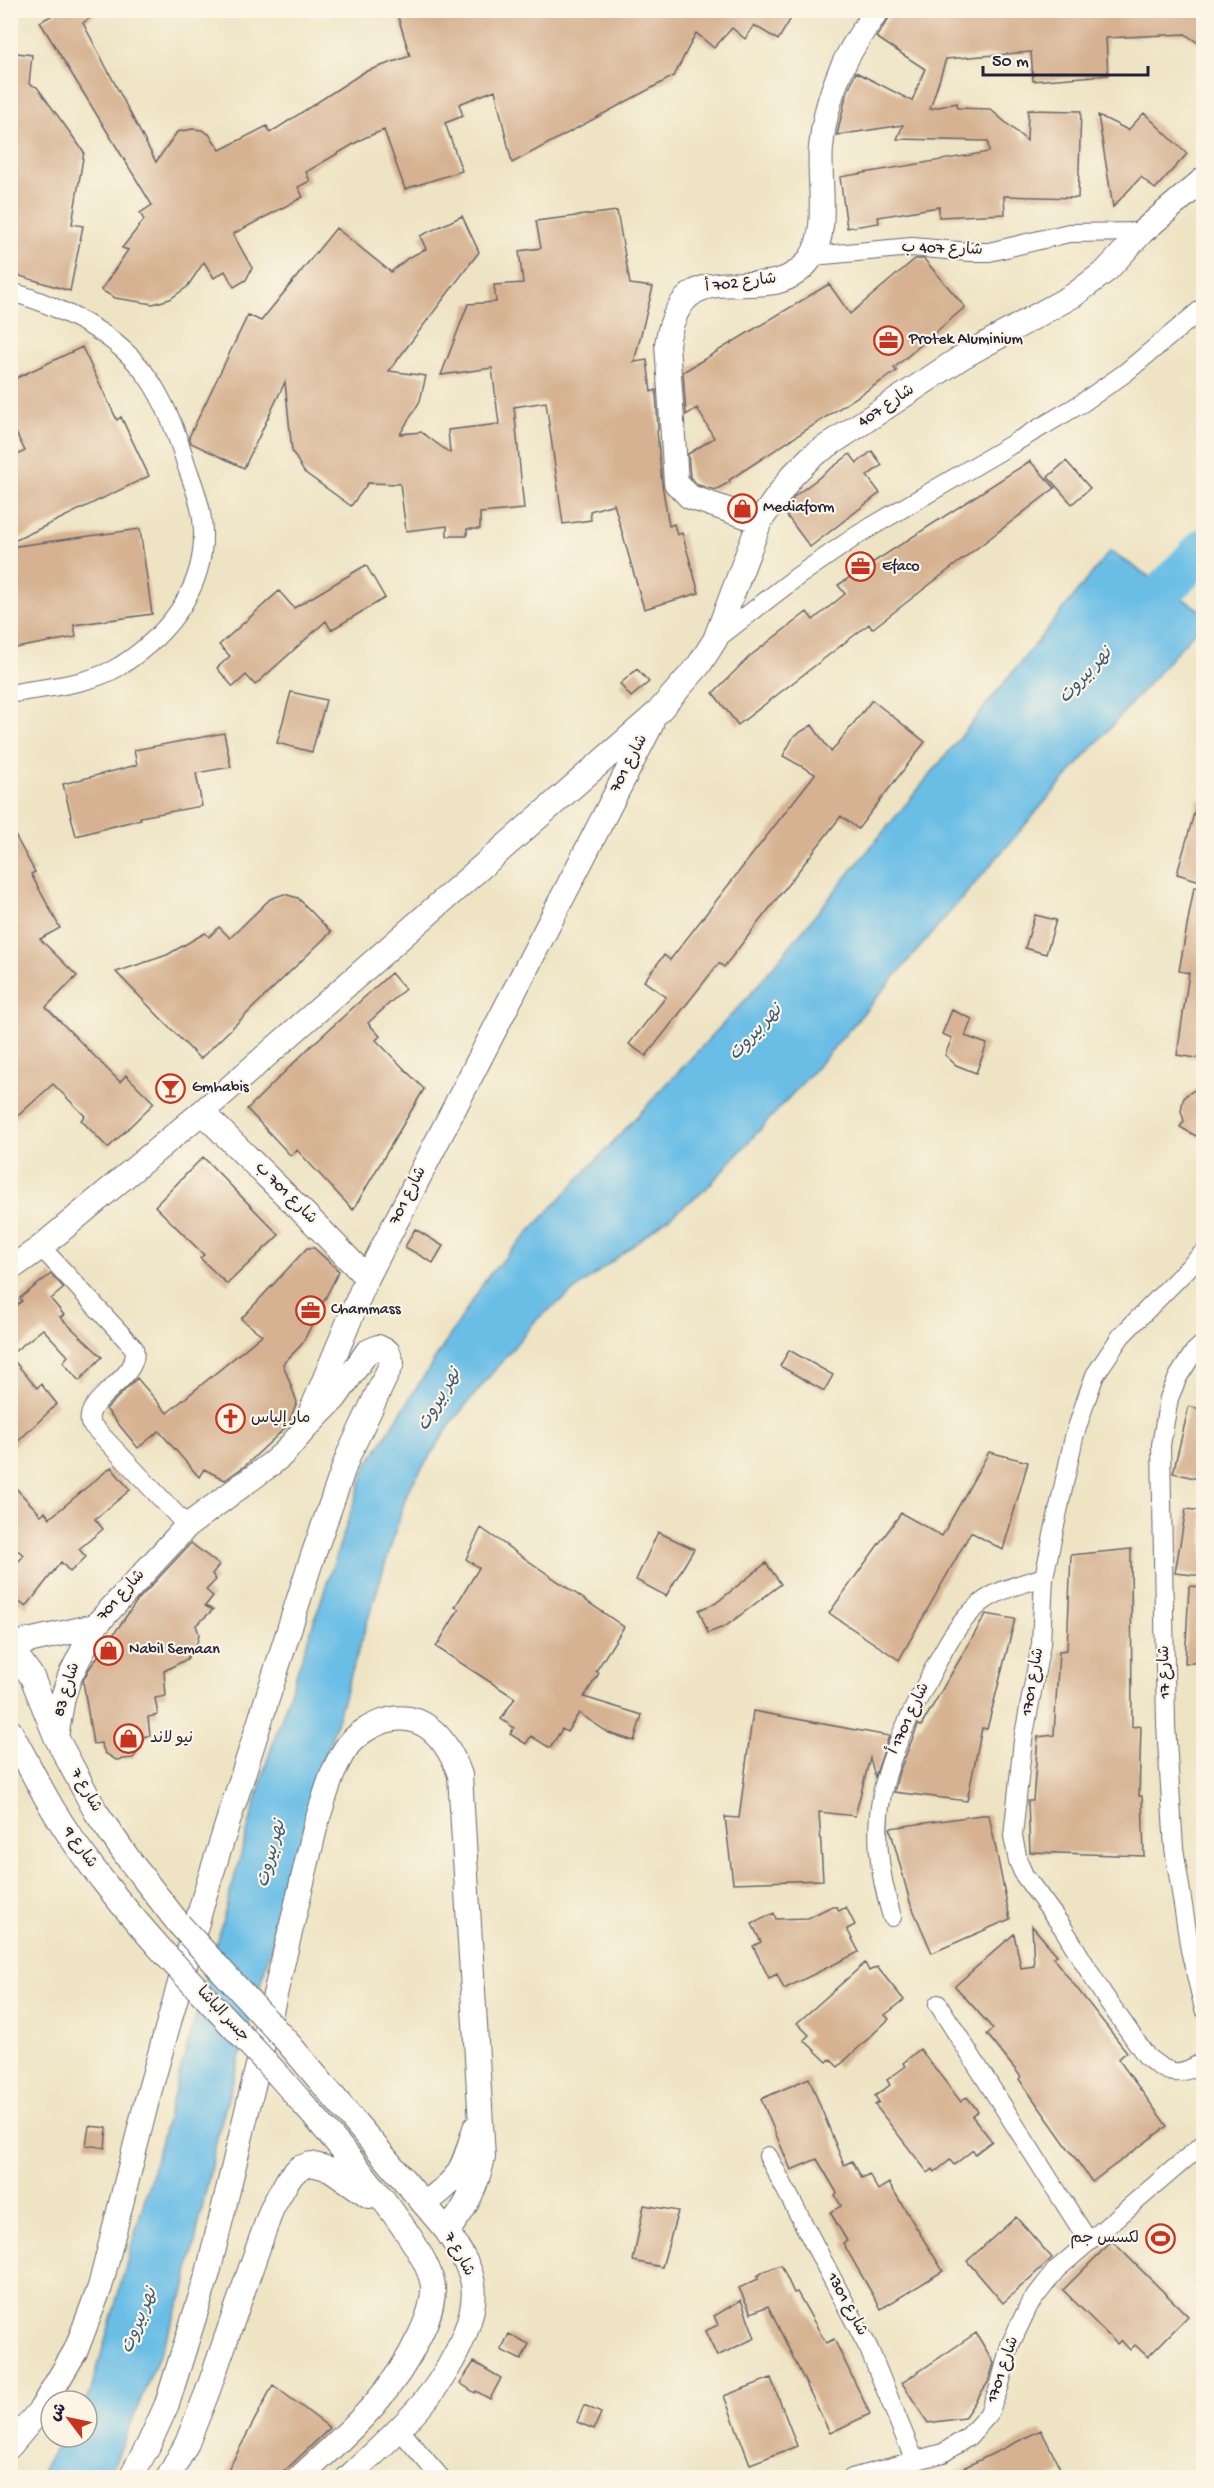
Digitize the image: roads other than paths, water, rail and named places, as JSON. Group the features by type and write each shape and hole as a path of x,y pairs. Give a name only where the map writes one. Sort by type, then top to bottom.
{"street":[{"path":"813,256 820,235 822,207 819,180 826,114 834,85 848,52 878,10"},
{"name":"شارع 407","path":"658,712 699,665 715,640 760,521 792,476 812,456 963,357 1074,295 1107,270 1142,232 1203,179"},
{"name":"شارع 407 ب","path":"813,256 912,247 989,252 1070,232 1142,232"},
{"name":"شارع 702 أ","path":"760,521 690,497 676,483 667,344 670,327 681,303 688,294 699,288 772,282 794,274 813,256"},
{"path":"10,292 34,297 86,323 128,352 143,369 158,392 176,429 199,503 202,541 198,575 192,592 161,632 136,654 104,674 10,694"},
{"path":"715,640 798,576 859,534 1082,403 1125,373 1203,307"},
{"path":"10,1269 41,1247 202,1112 658,712"},
{"name":"شارع 701","path":"95,1626 187,1526 278,1458 303,1431 366,1278 658,712"},
{"name":"شارع 701 ب","path":"202,1112 366,1278"},
{"path":"41,1247 134,1348 136,1354 132,1366 90,1412 90,1423 187,1526"},
{"name":"شارع 1701","path":"1203,1252 1121,1336 1095,1375 1074,1437 1044,1577 1041,1644 1023,1740 1013,1836 1018,1861 1024,1875 1063,1928 1102,1994 1147,2057 1156,2065 1174,2073 1189,2070 1203,2061"},
{"name":"شارع 17","path":"1203,1342 1194,1352 1174,1388 1164,1420 1161,1445 1166,1725 1174,1848 1190,1950 1203,2009"},
{"path":"10,2446 40,2409 76,2350 100,2287 147,2100 205,1894 309,1567 348,1456 392,1363 388,1352 372,1348 367,1352 335,1398 303,1431"},
{"name":"شارع 1701 أ","path":"892,1917 883,1887 878,1846 878,1812 888,1767 900,1735 950,1638 966,1618 994,1594 1044,1577"},
{"path":"10,1646 95,1626"},
{"name":"شارع 83","path":"56,1737 63,1697 70,1676 95,1626"},
{"name":"شارع 7","path":"10,1646 21,1678 96,1812 130,1861 179,1924"},
{"path":"130,2478 167,2404 208,2273 315,1831 335,1768 350,1743 369,1727 389,1719 410,1719 430,1727 452,1751 460,1775 483,2157 479,2176 462,2213 447,2231"},
{"name":"شارع 9","path":"10,1731 56,1815 111,1892 165,1954"},
{"name":"جسر الباشا","path":"179,1924 289,2044"},
{"name":"جسر الباشا","path":"165,1954 279,2076"},
{"path":"938,2004 1089,2242"},
{"name":"شارع 7","path":"289,2044 447,2231 464,2258 473,2281 472,2314 460,2345 440,2383 399,2429 348,2478"},
{"name":"شارع 7","path":"279,2076 395,2213 426,2265 433,2286 431,2309 406,2364 369,2413 299,2478"},
{"path":"424,2203 450,2185 460,2173 480,2111"},
{"name":"شارع 1701","path":"852,2478 914,2459 943,2453 969,2437 988,2415 999,2388 1010,2345 1029,2305 1056,2270 1203,2143"},
{"name":"شارع 1301","path":"768,2156 869,2349 914,2459"},
{"path":"168,2478 187,2443 207,2393 272,2208 289,2178 299,2168 311,2164 330,2169 395,2213"},
{"path":"399,2429 441,2478"}],"water":[{"path":"1110,551 1203,612 1203,622 824,1059 706,1189 536,1320 452,1422 408,1490 319,1778 218,2133 184,2294 113,2467 104,2477 37,2478 55,2449 99,2449 99,2389 92,2389 267,1761 366,1467 488,1276 749,996"}],"waterway":[{"name":"نهر بيروت","path":"1128,629 1204,548"}],"place":[{"name":"Protek Aluminium","path":"888,340"},
{"name":"Mediaform","path":"742,508"},
{"name":"Efaco","path":"861,567"},
{"name":"Gmhabis","path":"171,1088"},
{"name":"Chammass","path":"310,1310"},
{"name":"مار إلياس","path":"230,1419"},
{"name":"Nabil Semaan","path":"108,1650"},
{"name":"نيو لاند","path":"129,1739"},
{"name":"لكسس جم","path":"1160,2239"}]}
